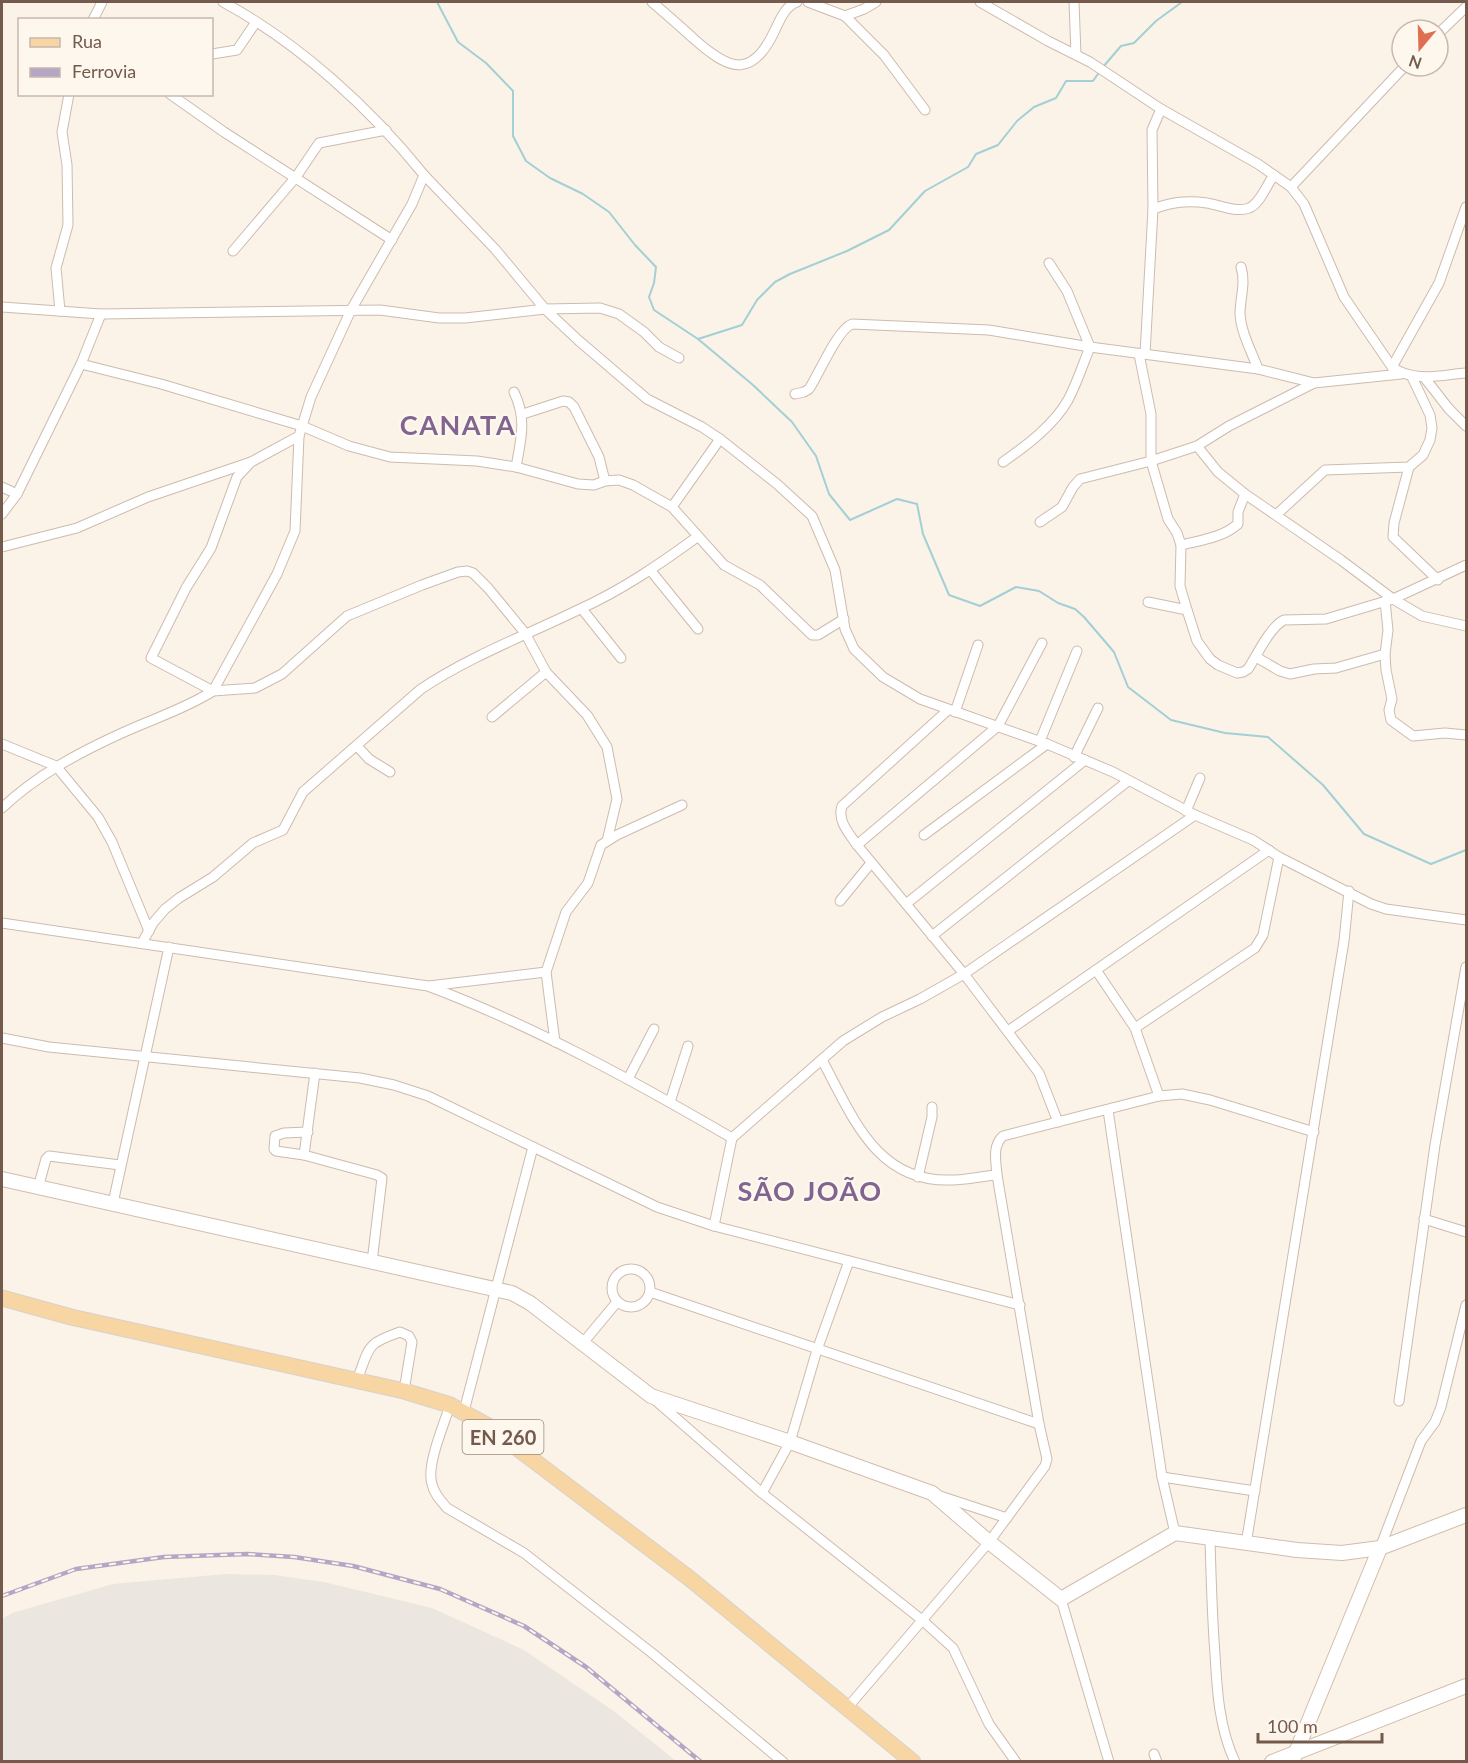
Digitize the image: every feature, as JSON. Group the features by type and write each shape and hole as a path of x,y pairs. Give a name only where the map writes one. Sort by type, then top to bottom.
{"main road":[{"name":"EN 260","path":"2,1298 72,1317 404,1391 457,1408 488,1426 689,1578 913,1761"}],"street":[{"path":"94,18 102,2"},
{"path":"652,2 713,56 727,63 738,65 750,63 762,54 783,14 792,3 797,2"},
{"path":"808,2 845,16 884,55 925,110"},
{"path":"845,16 876,2"},
{"path":"980,2 998,14 1090,62 1161,109 1258,164 1292,187 1304,204 1344,297 1392,367 1401,374"},
{"path":"1074,2 1076,55"},
{"path":"228,3 296,49 343,88 386,130 424,175 495,249 545,309 638,393 720,439 777,484 812,516 835,570 845,630 854,649 868,665 901,689 952,711 998,726 1085,760 1190,813 1254,840 1279,857 1371,903 1386,909 1467,920"},
{"path":"1450,23 1467,7"},
{"path":"213,54 237,50 256,22"},
{"path":"1292,187 1394,78"},
{"path":"60,312 56,268 68,225 67,165 62,132 69,96"},
{"path":"171,96 392,240"},
{"path":"1161,109 1152,130 1153,209 1142,354 1151,414 1151,461 1168,519 1178,533 1181,544 1180,586 1197,641 1210,659 1218,665 1237,673 1243,672 1248,669 1279,623 1284,620 1326,619 1389,600 1467,566"},
{"path":"233,251 296,177 321,142 386,130"},
{"path":"2,808 22,789 56,766 121,733 198,701 213,691 277,574 295,531 299,436 311,398 351,310 412,204 424,175"},
{"path":"1153,209 1171,202 1184,201 1240,210 1250,208 1274,175"},
{"path":"1392,367 1439,283 1467,207"},
{"path":"1003,462 1020,450 1068,400 1090,347 1067,291 1049,263"},
{"path":"1241,267 1244,280 1240,307 1241,325 1258,369"},
{"path":"2,307 101,314 380,310 439,318 465,318 545,309 609,309 632,322 659,347 679,358"},
{"path":"2,514 17,494 81,364 101,314"},
{"path":"795,394 804,393 809,389 831,349 847,326 852,324 989,330 1090,347 1258,369 1314,383 1401,374 1424,377 1467,373"},
{"path":"81,364 161,384 302,426 349,446 390,457 477,461 516,467 578,484 594,485 619,480 633,485 672,507 724,565 760,585 812,635 818,635 844,619"},
{"path":"1412,377 1430,416 1432,428 1424,455 1409,467 1394,523 1393,537 1438,580"},
{"path":"1424,377 1449,409 1467,426"},
{"path":"1040,522 1062,507 1080,478 1197,447 1229,426 1314,383"},
{"path":"514,392 523,414 516,467"},
{"path":"523,414 563,401 569,402 574,407 599,457 605,481"},
{"path":"2,546 77,528 157,494 251,462 299,436"},
{"path":"672,507 720,439"},
{"path":"1197,447 1218,472 1245,494 1341,560 1389,600 1422,616 1467,626"},
{"path":"251,462 237,477 212,548 186,588 151,657 213,691 243,690 270,681 282,674 347,616 458,572 473,573 525,633 546,672 586,715 608,747 617,799 607,841"},
{"path":"1276,515 1325,470 1409,467"},
{"path":"2,487 17,494"},
{"path":"1181,544 1217,536 1238,524 1238,512 1245,494"},
{"path":"142,943 165,909 178,898 213,877 253,843 283,830 303,792 428,684 441,675 525,633 582,609 651,571 697,537"},
{"path":"651,571 698,629"},
{"path":"1389,600 1385,654 1392,699 1389,712 1393,724 1413,736 1445,733 1467,735"},
{"path":"1148,602 1187,610"},
{"path":"582,609 621,658"},
{"path":"857,845 998,726 1042,643"},
{"path":"978,645 952,711 842,806 840,810 842,822 871,863 964,974 1039,1073 1058,1122"},
{"path":"924,835 1043,743 1077,651"},
{"path":"1256,657 1290,674 1314,669 1336,668 1385,654"},
{"path":"492,717 546,672"},
{"path":"1074,757 1098,708"},
{"path":"2,744 56,766 98,817 112,842 149,931"},
{"path":"357,746 369,759 390,772"},
{"path":"906,904 1085,760"},
{"path":"714,1226 732,1138 843,1041 882,1017 964,974 1190,813 1200,778"},
{"path":"932,936 1128,781"},
{"path":"555,1042 546,972 566,912 588,883 601,845 682,804"},
{"path":"1008,1031 1269,850"},
{"path":"1135,1028 1255,948 1263,935 1279,857"},
{"path":"840,901 871,863"},
{"path":"1246,1544 1314,1132 1344,941 1349,891"},
{"path":"2,923 428,986 477,1005 555,1042 628,1079 732,1138"},
{"path":"113,1203 169,947"},
{"path":"1399,1401 1424,1219 1467,967"},
{"path":"1096,970 1135,1028 1159,1096"},
{"path":"428,986 546,972"},
{"path":"628,1079 654,1029"},
{"path":"2,1038 49,1047 315,1073 382,1083 428,1096 657,1207 714,1226 1020,1305"},
{"path":"670,1102 688,1046"},
{"path":"822,1060 867,1140 884,1160 918,1177 950,1180 998,1175"},
{"path":"304,1155 315,1073"},
{"path":"848,1707 989,1542 1046,1466 1047,1459 1039,1424 998,1175 996,1149 998,1141 1003,1136 1159,1096 1182,1094 1210,1100 1314,1132"},
{"path":"918,1177 932,1118 932,1107"},
{"path":"1107,1110 1162,1477 1175,1533"},
{"path":"308,1132 284,1133 275,1136 274,1149 304,1155 382,1178 372,1262"},
{"path":"533,1147 496,1289 457,1408 430,1471 432,1484 439,1499 447,1508 524,1553 652,1653 783,1761"},
{"path":"38,1188 46,1159 49,1156 120,1165"},
{"path":"2,1179 496,1289 512,1293 530,1303 651,1396 762,1493 922,1620 957,1653 989,1724 1016,1761"},
{"path":"1424,1219 1467,1232"},
{"path":"762,1493 790,1442 817,1350 849,1262"},
{"path":"628,1270 644,1274 648,1280 650,1292 647,1299 641,1305 633,1308 617,1302 612,1291 612,1284 618,1274 628,1270"},
{"path":"650,1292 1039,1424"},
{"path":"582,1344 617,1302"},
{"path":"1294,1757 1380,1548 1421,1441 1435,1422 1441,1407 1467,1305"},
{"path":"357,1380 370,1347 378,1340 400,1332 409,1336 412,1342 404,1391"},
{"path":"651,1396 1007,1518"},
{"path":"1162,1477 1255,1491"},
{"path":"932,1493 1061,1599 1109,1761"},
{"path":"1061,1599 1175,1533 1246,1544 1342,1553 1380,1548 1467,1515"},
{"path":"1210,1539 1218,1696 1223,1728 1235,1761"},
{"path":"1272,1761 1294,1757 1332,1739 1463,1690"},
{"path":"1310,1715 1312,1728 1323,1737 1332,1739"}],"shaded area":[{"path":"225,1574 274,1575 324,1582 432,1608 524,1650 615,1712 676,1761 2,1761 2,1619 12,1613 113,1584"}],"waterway":[{"path":"437,2 458,42 486,63 513,91 513,136 526,161 550,178 583,194 609,212 656,267 649,297 654,310 698,339 753,385 792,422 816,456 829,494 850,520 897,499 917,504 923,534 949,595 980,606 1016,587 1039,591 1058,603 1075,609 1084,617 1114,652 1128,687 1171,720 1225,733 1268,737 1323,785 1364,834 1431,864 1466,850"},
{"path":"1103,67 1121,46 1134,43 1156,21 1182,2"},
{"path":"698,339 742,325 757,300 775,282 889,230 925,191 968,167 976,154 998,145 1017,121 1034,107 1056,98 1066,81 1093,81 1100,71"}],"railway":[{"path":"2,1596 76,1569 164,1557 247,1554 294,1557 353,1566 440,1589 524,1626 586,1667 701,1762"}],"district":[{"name":"CANATA","path":"458,424"},
{"name":"SÃO JOÃO","path":"810,1190"}]}
